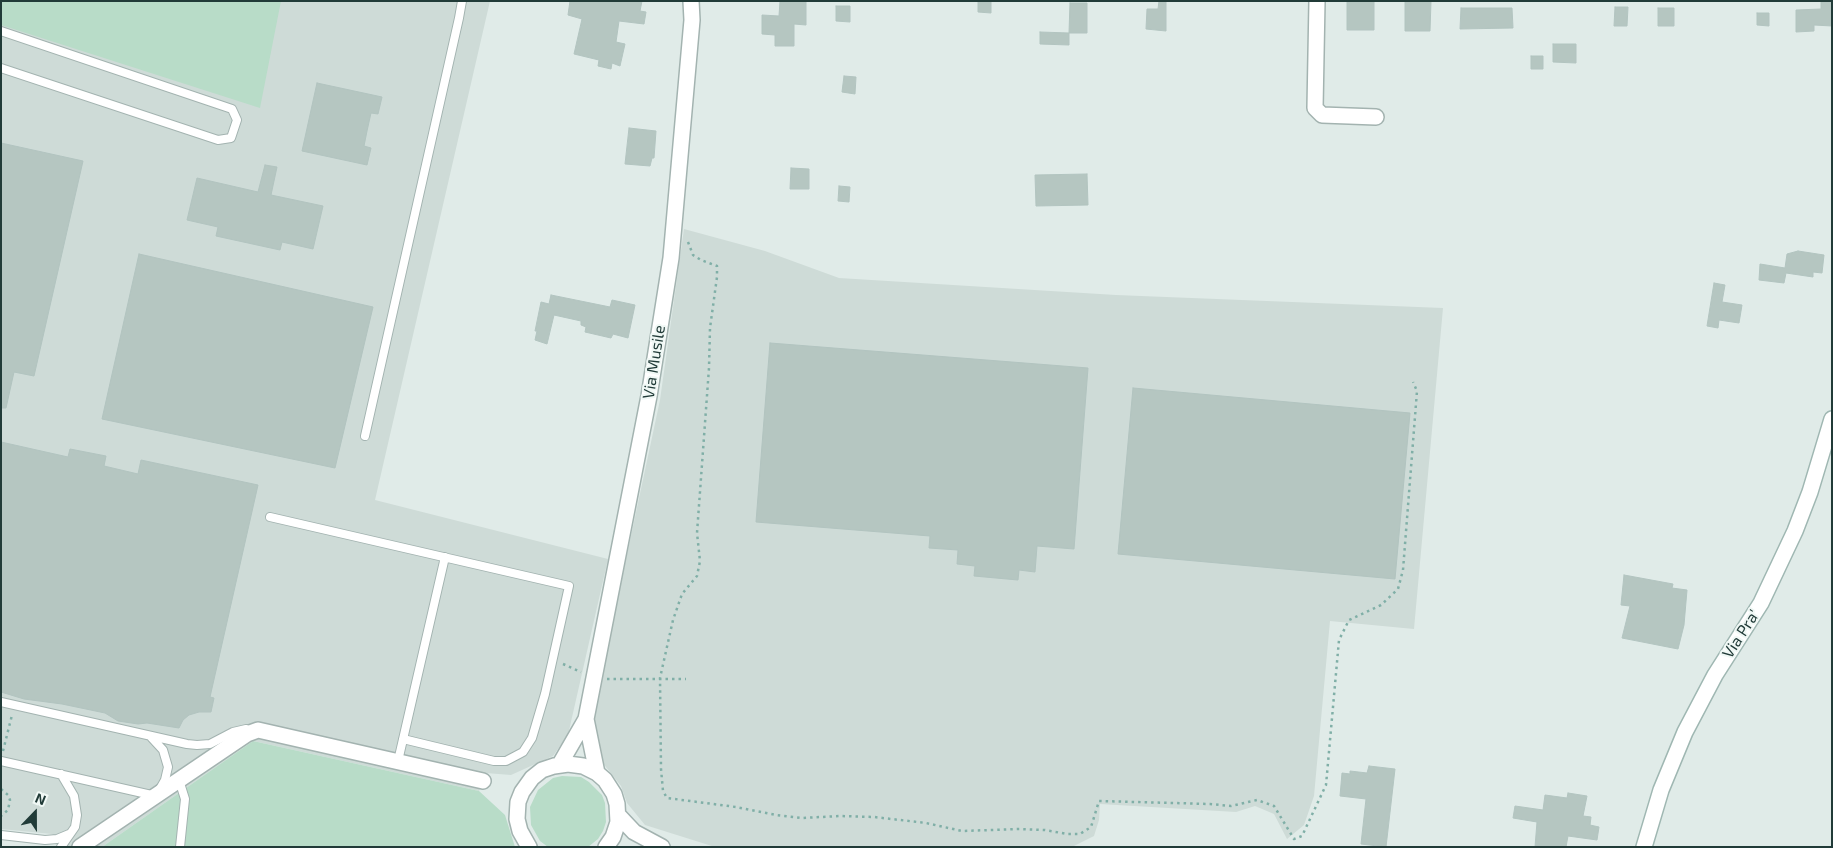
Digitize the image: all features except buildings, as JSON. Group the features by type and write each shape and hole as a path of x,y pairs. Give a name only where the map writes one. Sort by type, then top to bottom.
{"street":[{"name":"Via Musile","path":"586,719 649,396 671,258 692,20 691,1"},
{"path":"1317,1 1315,108 1322,115 1376,117"},
{"name":"Via Pra'","path":"1644,847 1661,790 1685,732 1715,675 1761,603 1796,531 1832,419"},
{"path":"560,764 586,719"},
{"path":"586,719 597,773"},
{"path":"80,847 247,734 258,730 483,781"},
{"path":"529,847 522,837 518,825 517,813 520,797 528,783 537,774 560,764 576,764 597,773 611,789 617,804 618,815 616,830 606,847"},
{"path":"618,815 634,832 662,847"}],"lane":[{"path":"365,436 462,1"},
{"path":"1,31 232,109 238,120 231,138 218,140 1,68"},
{"path":"270,516 570,586 534,731 530,743 523,752 506,761 494,761 403,738"},
{"path":"398,761 445,557"},
{"path":"1,702 187,744 204,745 233,732 248,729 258,730"},
{"path":"1,761 156,796 165,780 168,762 162,750 151,737"},
{"path":"61,774 71,789 76,802 77,814 72,831 61,847"},
{"path":"179,780 186,799 180,847"},
{"path":"1,835 51,840 63,837 72,831"}],"path":[{"path":"688,238 688,245 693,254 701,260 717,266 710,328 709,368 697,533 700,560 697,576 682,594 673,620 660,678 661,769 664,791 667,798 802,818 874,817 926,823 962,831 1020,829 1045,830 1067,834 1080,834 1091,828 1099,801 1193,803 1231,806 1257,800 1274,806 1294,839 1302,836 1326,785 1339,640 1349,620 1381,605 1398,589 1403,570 1417,392 1413,382"},
{"path":"553,659 585,675 611,680 686,679"},
{"path":"3,751 14,705"},
{"path":"1,789 8,795 10,800 8,810 1,816"}],"shaded area":[{"path":"1,1 490,1 375,500 608,559 568,735 553,756 511,775 486,773 479,791 253,741 102,847 63,847 52,834 1,829"},
{"path":"684,229 765,251 839,278 1116,295 1443,308 1414,629 1330,621 1314,796 1304,825 1287,839 1274,814 1255,806 1236,812 1100,804 1099,820 1094,836 1074,846 715,847 645,825 627,803 621,786 602,762 594,742 594,709 660,400"}],"green space":[{"path":"1,1 281,1 260,108 1,25"},
{"path":"253,741 479,791 505,815 515,847 102,847"},
{"path":"562,776 581,777 589,782 602,795 605,803 606,822 603,831 598,839 588,847 548,847 540,841 531,825 530,807 538,790 553,778"}]}
